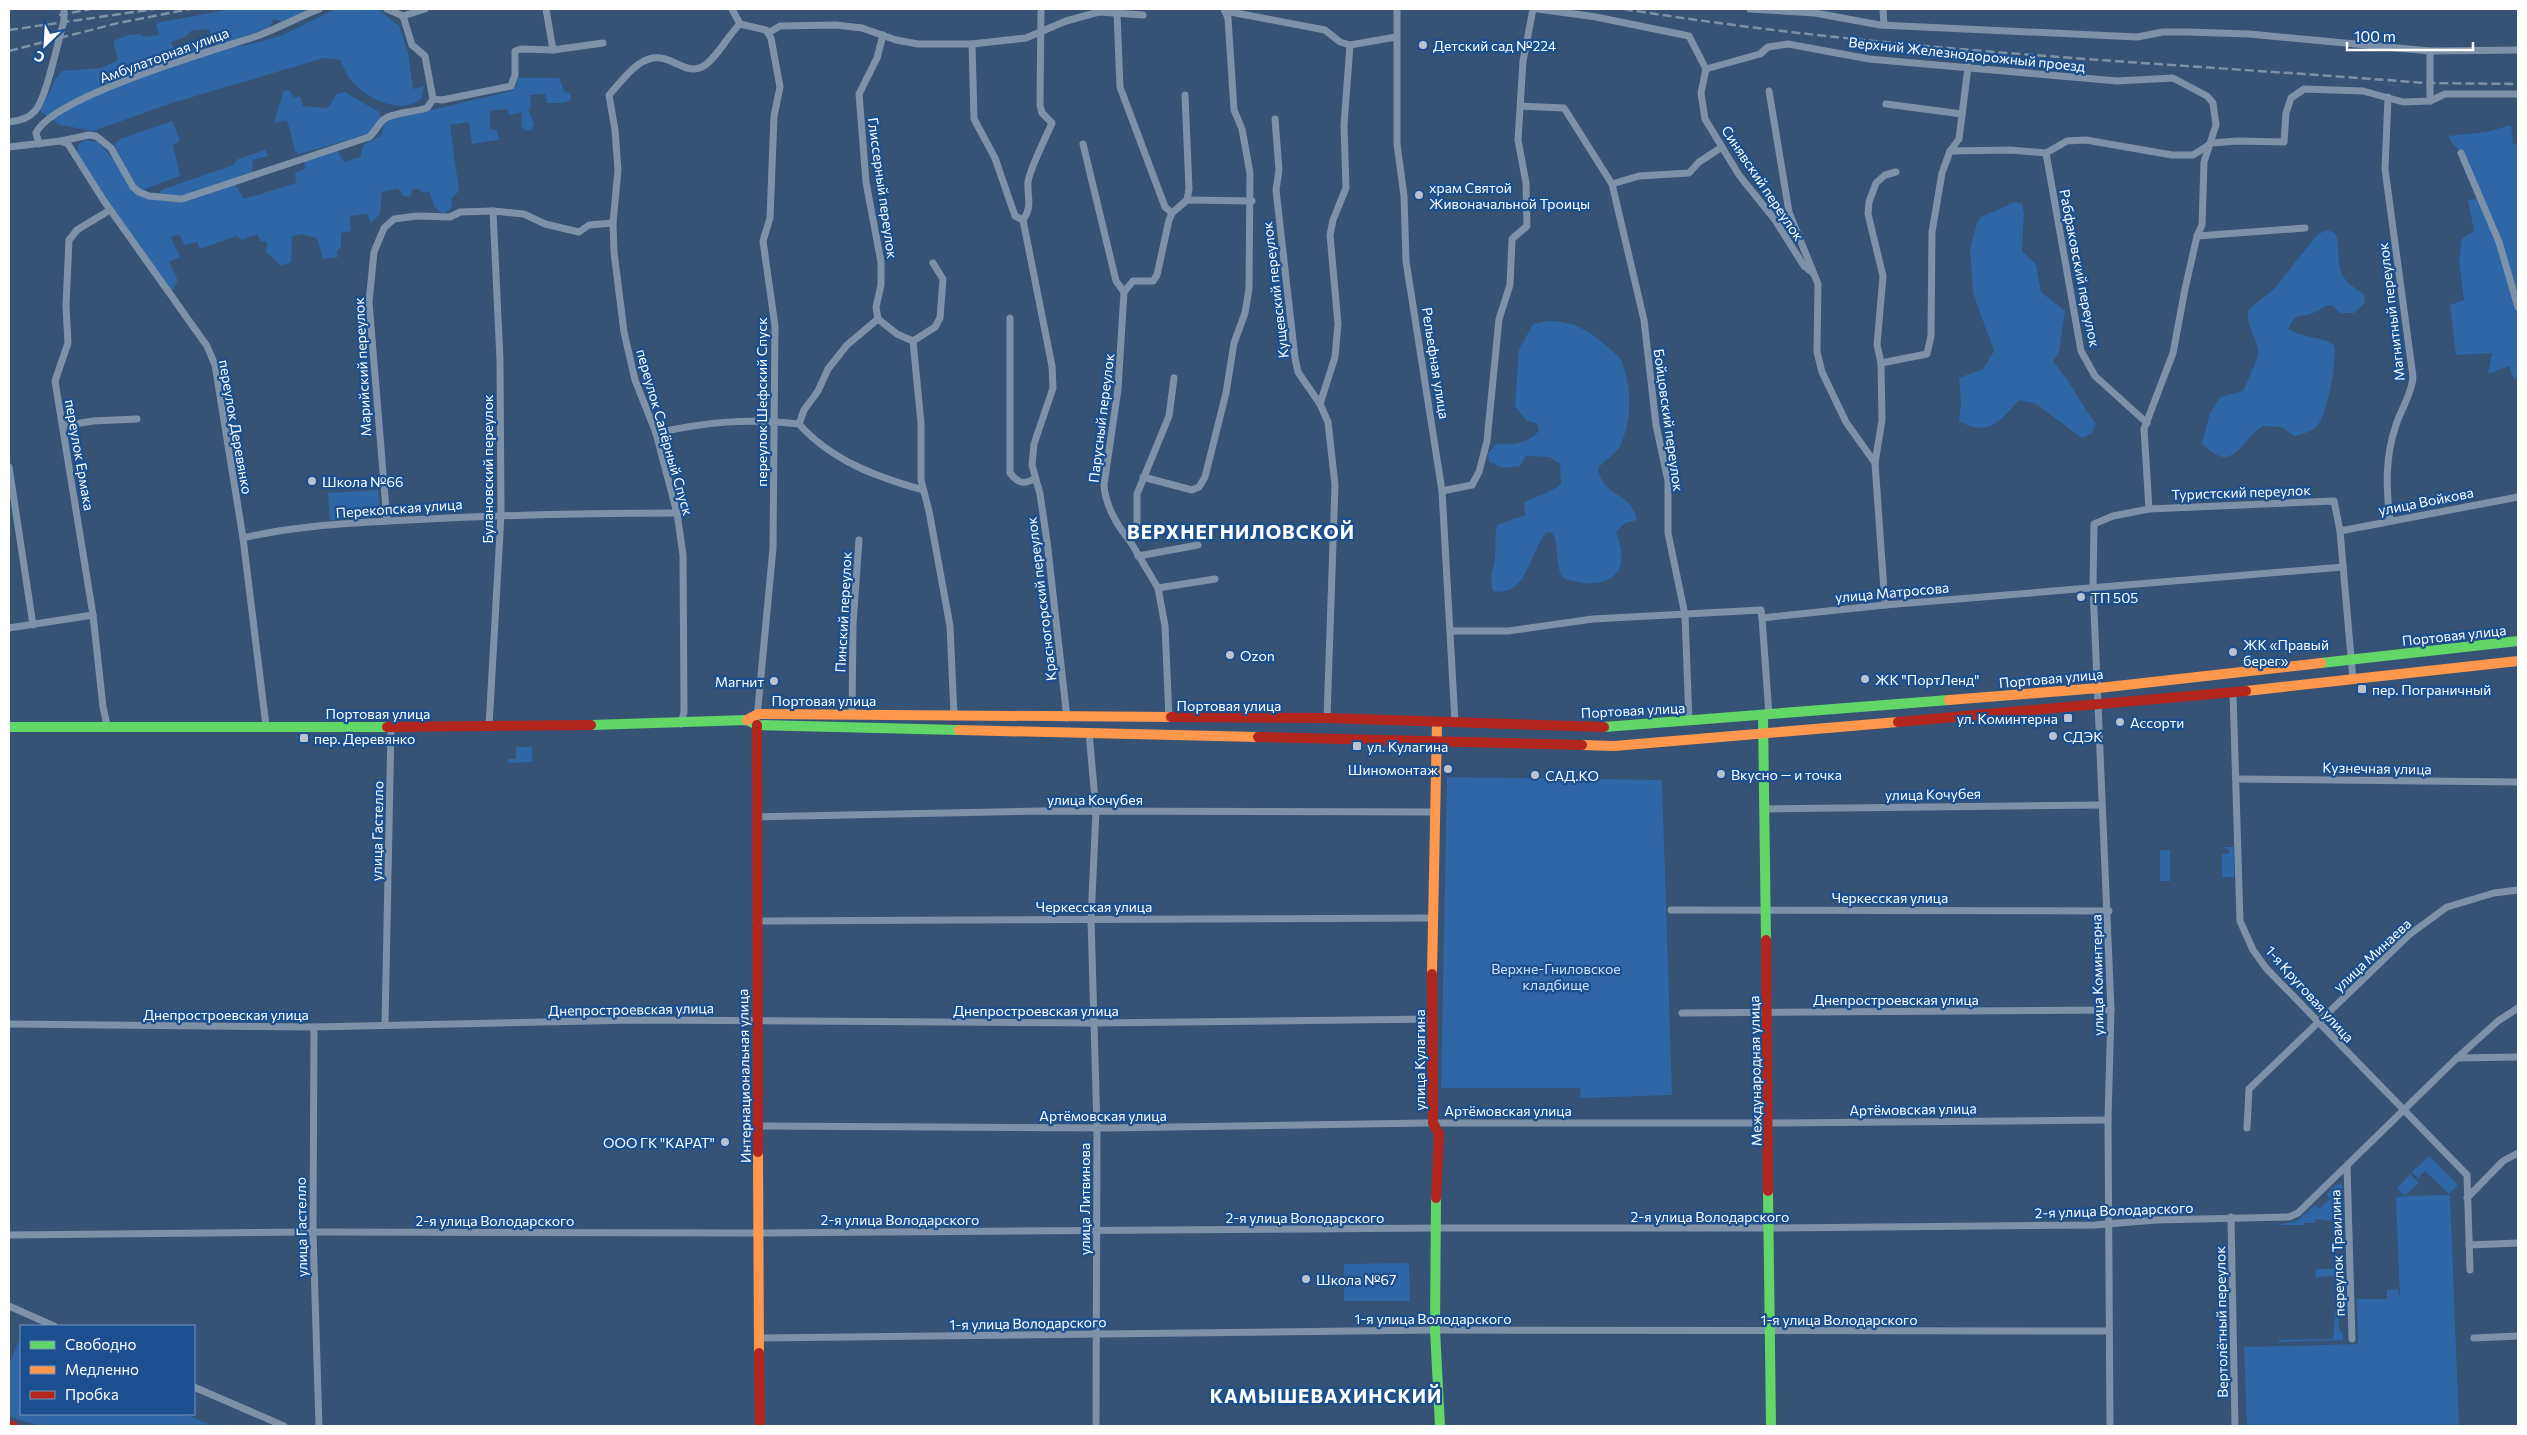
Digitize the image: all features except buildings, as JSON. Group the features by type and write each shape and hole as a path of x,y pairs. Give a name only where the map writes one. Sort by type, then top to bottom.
{"main road":[{"name":"Портовая улица","path":"752,723 758,714 852,714 1068,718 1327,718 1604,727 1766,716 2099,688 2518,641"},
{"name":"Портовая улица","path":"9,727 107,725 391,727 752,723 1614,746 2233,693 2518,661"},
{"name":"Международная улица","path":"1766,716 1772,1331 1771,1426"},
{"name":"улица Кулагина","path":"1437,722 1432,918 1433,1123 1439,1134 1435,1228 1435,1330 1439,1366 1440,1426"},
{"name":"Интернациональная улица","path":"752,723 756,817 760,1426"},
{"path":"1581,726 1590,734 1588,742 1583,745"},
{"path":"9,1425 13,1426"}],"street":[{"path":"9,122 20,120 35,112 42,97 64,21 64,9"},
{"name":"Амбулаторная улица","path":"39,144 36,134 40,125 83,98 133,78 262,34 319,9"},
{"path":"387,9 403,16 425,9"},
{"path":"546,9 552,50"},
{"path":"732,9 740,24 766,30 768,33 780,26 812,25 862,28 918,44 972,44 1026,38 1041,31 1099,12 1143,15"},
{"path":"1041,9 1041,31"},
{"name":"Рельефная улица","path":"1397,9 1396,144 1404,196 1406,261 1442,491 1455,722"},
{"path":"1442,491 1472,486 1479,472 1487,441 1499,319 1510,285 1512,239 1527,226 1526,183 1518,140 1523,61 1533,9"},
{"path":"1538,9 1596,17 1689,36 1706,69"},
{"path":"1750,9 1815,13 1884,25 2138,37 2163,32 2249,34 2430,51 2518,50"},
{"path":"1883,9 1884,25"},
{"path":"1224,10 1325,30 1340,42 1350,45 1396,37"},
{"name":"Кущевский переулок","path":"1143,477 1192,490 1199,487 1205,477 1226,393 1234,343 1247,297 1252,201 1250,173 1242,129 1234,110 1228,18 1224,10"},
{"path":"1118,13 1120,86 1165,207 1172,212"},
{"path":"403,16 412,45 425,56 433,100"},
{"name":"переулок Сапёрный Спуск","path":"681,724 684,712 683,554 677,512 656,433 635,380 624,332 613,223 618,170 615,130 609,95 634,68 654,58 672,61 687,68 700,68 709,62 740,24"},
{"name":"Красногорский переулок","path":"1041,31 1040,105 1042,113 1052,123 1028,181 1030,203 1028,213 1023,220 1052,366 1051,396 1034,444 1032,464 1034,479 1040,494 1046,533 1068,718"},
{"name":"переулок Шефский Спуск","path":"758,714 773,548 775,326 763,240 770,218 774,116 780,87 772,38 768,33"},
{"name":"Глиссерный переулок","path":"878,319 876,307 881,285 881,262 866,182 859,94 877,58 883,35"},
{"path":"9,147 64,142 89,135 96,136 111,148 133,187 139,192 148,196 182,199 369,137 377,131 382,121 387,117 426,108 433,100 442,100 510,86 515,75 515,51 552,50 603,43"},
{"name":"Красногорский переулок","path":"972,44 974,119 995,158 1015,216 1023,220"},
{"name":"Верхний Железнодорожный проезд","path":"1706,69 1760,54 1768,48 1788,44 1868,59 2117,82 2173,78 2208,96 2212,103 2216,125 2212,142"},
{"path":"1320,404 1335,357 1338,324 1330,235 1332,220 1346,188 1344,125 1350,45"},
{"path":"2430,51 2430,101"},
{"path":"1881,363 1927,354 1931,336 1932,232 1942,173 1950,151 1959,140 1968,67"},
{"name":"Синявский переулок","path":"1706,69 1701,93 1705,119 1739,175 1776,220 1804,266 1815,275"},
{"path":"1950,151 2010,150 2046,153 2067,141 2086,140 2172,155 2193,155 2212,142 2238,140 2284,142 2286,113 2291,98 2304,89 2363,91 2403,102 2430,101 2445,94 2518,94"},
{"name":"Синявский переулок","path":"1769,92 1789,212 1818,284 1817,352 1822,372 1846,422 1875,463"},
{"path":"1185,95 1189,189 1187,200"},
{"name":"Магнитный переулок","path":"2388,97 2386,169 2414,378 2396,423 2388,454 2386,484 2390,521"},
{"path":"1886,104 1962,114"},
{"name":"Бойцовский переулок","path":"1521,106 1564,108 1612,184 1644,320 1656,426 1668,481 1668,532 1685,615 1689,721"},
{"name":"Кущевский переулок","path":"1275,119 1279,170 1276,190 1295,358 1298,372 1320,404 1328,422 1335,485 1327,718"},
{"name":"переулок Деревянко","path":"64,142 207,346 216,365 243,538 266,726"},
{"path":"2149,509 2144,429 2173,353 2197,236 2202,225 2204,162 2212,142"},
{"name":"Парусный переулок","path":"1083,144 1116,281 1124,292 1118,389 1104,496 1121,532 1130,541 1158,588 1165,626 1169,718"},
{"path":"1612,184 1639,176 1689,173 1699,162 1722,147"},
{"name":"Рабфаковский переулок","path":"2046,153 2081,350 2095,376 2147,423"},
{"path":"2461,153 2499,242 2518,307"},
{"path":"1885,605 1875,463 1882,420 1881,363 1877,345 1883,276 1868,214 1869,202 1876,183 1884,175 1896,172"},
{"path":"1124,292 1133,281 1153,281 1157,275 1168,220 1172,212 1187,200 1252,201"},
{"name":"переулок Ермака","path":"107,725 103,707 93,615 55,381 68,343 66,306 69,240 77,230 110,210"},
{"name":"Марийский переулок","path":"387,521 369,302 374,252 384,228 394,218 417,216 450,217 460,212 493,212"},
{"path":"493,212 524,214 545,224 579,232 589,225 613,223"},
{"name":"Булановский переулок","path":"489,726 501,514 500,360 493,212"},
{"path":"2197,236 2305,228"},
{"path":"913,341 934,326 940,318 943,279 933,263"},
{"path":"1010,318 1010,473 1017,481 1026,483 1034,479"},
{"path":"799,424 804,410 818,391 828,369 847,345 878,319 897,334 913,341"},
{"path":"913,341 921,422 921,480 950,626 954,715"},
{"path":"1130,541 1137,523 1137,494 1168,416 1174,378"},
{"path":"63,426 93,421 137,419"},
{"path":"656,433 720,421 774,421 799,424 814,441 843,461 898,483 924,490"},
{"path":"9,468 33,625"},
{"name":"улица Войкова","path":"2340,531 2518,496"},
{"name":"Туристский переулок","path":"2094,524 2114,516 2149,509 2334,501 2340,531"},
{"name":"Перекопская улица","path":"243,538 275,530 501,514 677,512"},
{"name":"улица Коминтерна","path":"2094,524 2093,587 2100,705 2102,805 2109,911 2111,1010 2108,1120 2110,1426"},
{"path":"2340,531 2353,680"},
{"name":"Пинский переулок","path":"852,714 853,624 859,540"},
{"path":"1138,556 1198,545"},
{"name":"улица Матросова","path":"1451,631 1508,631 1593,619 1762,610 1762,618 1885,605 2343,567"},
{"path":"1158,588 1215,578"},
{"path":"9,628 93,615"},
{"name":"Международная улица","path":"1762,618 1766,716"},
{"name":"1-я Круговая улица","path":"2233,693 2240,921 2253,950 2266,968 2318,1023 2478,1186"},
{"name":"улица Гастелло","path":"385,1025 391,727"},
{"name":"улица Литвинова","path":"1089,732 1096,811 1091,919 1097,1128 1096,1426"},
{"name":"Кузнечная улица","path":"2236,779 2518,782"},
{"name":"улица Кочубея","path":"1766,809 2102,805"},
{"name":"улица Кочубея","path":"756,817 1096,811 1434,812"},
{"name":"улица Минаева","path":"2247,1128 2249,1089 2410,934 2447,907 2494,893 2518,890"},
{"name":"Черкесская улица","path":"1671,910 2109,911"},
{"name":"Черкесская улица","path":"756,921 1432,918"},
{"name":"2-я улица Володарского","path":"9,1235 313,1232 760,1233 1435,1228 1771,1228 2095,1225 2231,1217 2294,1216 2457,1058 2498,1021 2518,1008"},
{"name":"Днепростроевская улица","path":"1682,1013 2111,1010"},
{"name":"Днепростроевская улица","path":"9,1024 314,1027 758,1020 1093,1023 1433,1019"},
{"name":"улица Гастелло","path":"314,1027 313,1232 319,1426"},
{"path":"2457,1058 2518,1057"},
{"name":"Артёмовская улица","path":"758,1126 1097,1128 1433,1123 2108,1120"},
{"path":"2467,1198 2503,1161 2518,1153"},
{"name":"переулок Траилина","path":"2347,1166 2352,1339"},
{"path":"2466,1175 2470,1270"},
{"name":"Вертолётный переулок","path":"2231,1217 2235,1426"},
{"path":"2469,1245 2518,1243"},
{"path":"9,1306 52,1325"},
{"name":"1-я улица Володарского","path":"759,1338 1435,1330 2108,1331"},
{"path":"2474,1338 2518,1336"},
{"path":"195,1387 284,1426"}],"green space":[{"path":"232,9 319,9 286,23 274,19 268,28 216,46 209,29 191,31 185,37 171,42 173,47 218,49 243,46 280,36 336,9 378,9 399,26 408,52 413,89 424,86 422,98 414,103 397,106 379,101 363,92 353,83 340,60 324,58 172,103 93,131 60,125 40,111 55,80 62,71 101,68 118,60 113,41 128,35 140,34 144,37 159,35 156,23"},
{"path":"517,78 559,78 565,92 570,93 571,100 563,103 547,103 545,94 530,95 531,108 528,109 534,124 532,129 528,131 521,127 522,112 509,115 508,109 490,111 490,129 497,130 499,140 472,144 469,122 450,125 459,191 451,199 452,208 443,214 434,206 429,191 424,193 418,189 413,189 410,197 403,196 401,191 396,189 382,192 380,214 371,223 367,214 350,216 351,231 341,233 341,246 337,252 338,257 323,259 317,238 301,234 292,237 291,262 282,266 266,252 267,241 261,242 257,234 242,240 236,236 200,249 197,242 184,245 180,235 171,237 180,257 169,262 178,281 173,289 169,289 113,209 77,152 79,144 86,140 98,142 117,164 130,188 140,196 160,200 235,184 244,199 296,183 295,173 305,169 304,160 337,150 344,162 361,157 364,145 382,135 384,122 512,91 517,85"},
{"path":"284,90 290,91 294,98 300,96 303,106 326,108 331,104 336,94 345,92 379,112 382,117 368,134 299,154 295,151 287,120 274,123"},
{"path":"172,121 180,140 173,145 180,176 143,190 136,185 115,148 115,144 120,139"},
{"path":"2511,125 2513,144 2518,145 2518,378 2514,380 2509,366 2488,374 2492,353 2456,355 2450,305 2464,300 2459,261 2462,238 2474,231 2468,200 2481,198 2463,154 2451,142 2448,136 2486,132"},
{"path":"265,150 268,156 253,160 252,172 183,196 160,194 161,190 233,165 238,159"},
{"path":"2015,202 2022,204 2024,213 2022,251 2036,264 2041,292 2065,311 2059,352 2053,362 2096,424 2092,433 2082,438 2036,404 2019,400 2006,415 1993,425 1978,428 1959,421 1961,401 1959,378 1983,369 1994,351 1973,293 1970,249 1977,223 1981,217"},
{"path":"2326,230 2335,233 2342,274 2349,283 2364,294 2365,303 2354,313 2340,313 2332,305 2326,306 2313,313 2296,317 2288,329 2334,345 2333,373 2325,410 2321,419 2313,429 2294,436 2282,427 2263,426 2236,453 2221,457 2213,453 2202,443 2210,413 2220,397 2243,391 2258,355 2257,345 2248,322 2248,310 2274,289 2317,235"},
{"path":"1557,321 1581,328 1609,348 1622,362 1629,393 1629,414 1625,434 1619,448 1598,469 1601,479 1606,486 1628,503 1637,520 1625,523 1616,532 1620,546 1621,562 1618,571 1607,580 1583,583 1562,577 1558,566 1553,533 1547,532 1521,580 1514,587 1505,591 1493,591 1491,578 1495,558 1497,525 1525,515 1524,502 1548,492 1561,484 1560,464 1549,457 1526,456 1520,466 1504,468 1489,462 1488,453 1496,444 1519,443 1530,439 1539,431 1537,424 1526,420 1515,406 1519,350 1533,324"},
{"path":"378,490 380,516 330,520 328,493"},
{"path":"516,747 532,747 532,762 508,763 508,759 516,759"},
{"name":"Верхне-Гниловское кладбище","path":"1447,777 1662,780 1672,1095 1580,1098 1581,1088 1441,1088"},
{"path":"2222,847 2234,847 2234,877 2222,877 2222,854 2229,854 2229,849"},
{"path":"2160,850 2170,850 2170,881 2160,881"},
{"path":"2429,1156 2458,1185 2449,1194 2425,1171 2418,1178 2412,1172"},
{"path":"2410,1174 2419,1183 2405,1196 2397,1188"},
{"path":"2342,1184 2342,1218 2332,1218 2331,1221 2316,1219 2315,1223 2304,1223 2304,1225 2276,1225 2297,1221 2315,1205 2320,1208 2330,1199 2327,1194 2336,1185"},
{"path":"2450,1195 2459,1426 2247,1426 2244,1347 2358,1344 2357,1299 2387,1299 2387,1290 2398,1289 2400,1298 2396,1197"},
{"path":"1409,1263 1410,1301 1344,1301 1344,1264"},
{"path":"2316,1269 2342,1269 2343,1303 2339,1308 2339,1330 2343,1333 2343,1340 2278,1342 2279,1340 2333,1339 2334,1311 2337,1310 2337,1301 2340,1301 2341,1277 2317,1277 2316,1281"},
{"path":"18,1342 20,1343 20,1415 187,1415 213,1426 39,1426 9,1416 9,1360 11,1360"}],"railway":[{"path":"59,15 91,9"},
{"path":"9,30 155,9"},
{"path":"9,51 118,23 190,9"},
{"path":"1624,9 1724,24 1923,46 2425,83 2518,84"}],"traffic: fast":[{"path":"2321,663 2518,641"},
{"path":"1604,727 1949,700"},
{"path":"1763,716 1766,940"},
{"path":"591,725 747,720 757,725 959,730"},
{"path":"9,727 387,727"},
{"path":"1768,1191 1771,1426"},
{"path":"1436,1198 1435,1330 1440,1426"}],"traffic: slow":[{"path":"2246,691 2518,661"},
{"path":"1949,700 2099,688 2321,663"},
{"path":"747,720 758,714 1171,717"},
{"path":"1432,974 1437,722"},
{"path":"1582,745 1614,746 1898,722"},
{"path":"959,730 1258,737"},
{"path":"758,1152 759,1353"}],"traffic: jam":[{"path":"1898,722 2246,691"},
{"path":"1171,717 1327,718 1604,727"},
{"path":"387,727 591,725"},
{"path":"757,725 758,1152"},
{"path":"1258,737 1582,745"},
{"path":"1766,940 1768,1191"},
{"path":"1432,974 1433,1123 1439,1134 1436,1198"},
{"path":"759,1353 760,1426"},
{"path":"9,1425 13,1426"}],"place":[{"name":"Детский сад №224","path":"1423,45"},
{"name":"храм Святой Живоначальной Троицы","path":"1419,195"},
{"name":"Школа №66","path":"312,481"},
{"name":"ТП 505","path":"2081,597"},
{"name":"ЖК «Правый берег»","path":"2233,652"},
{"name":"Ozon","path":"1230,655"},
{"name":"ЖК \"ПортЛенд\"","path":"1865,679"},
{"name":"Магнит","path":"774,681"},
{"name":"пер. Пограничный","path":"2362,689"},
{"name":"ул. Коминтерна","path":"2068,718"},
{"name":"Ассорти","path":"2120,722"},
{"name":"СДЭК","path":"2053,736"},
{"name":"пер. Деревянко","path":"304,738"},
{"name":"ул. Кулагина","path":"1357,746"},
{"name":"Шиномонтаж","path":"1448,769"},
{"name":"Вкусно — и точка","path":"1721,774"},
{"name":"САД.КО","path":"1535,775"},
{"name":"ООО ГК \"КАРАТ\"","path":"725,1142"},
{"name":"Школа №67","path":"1306,1279"}],"district":[{"name":"ВЕРХНЕГНИЛОВСКОЙ","path":"1241,531"},
{"name":"КАМЫШЕВАХИНСКИЙ","path":"1326,1395"}]}
